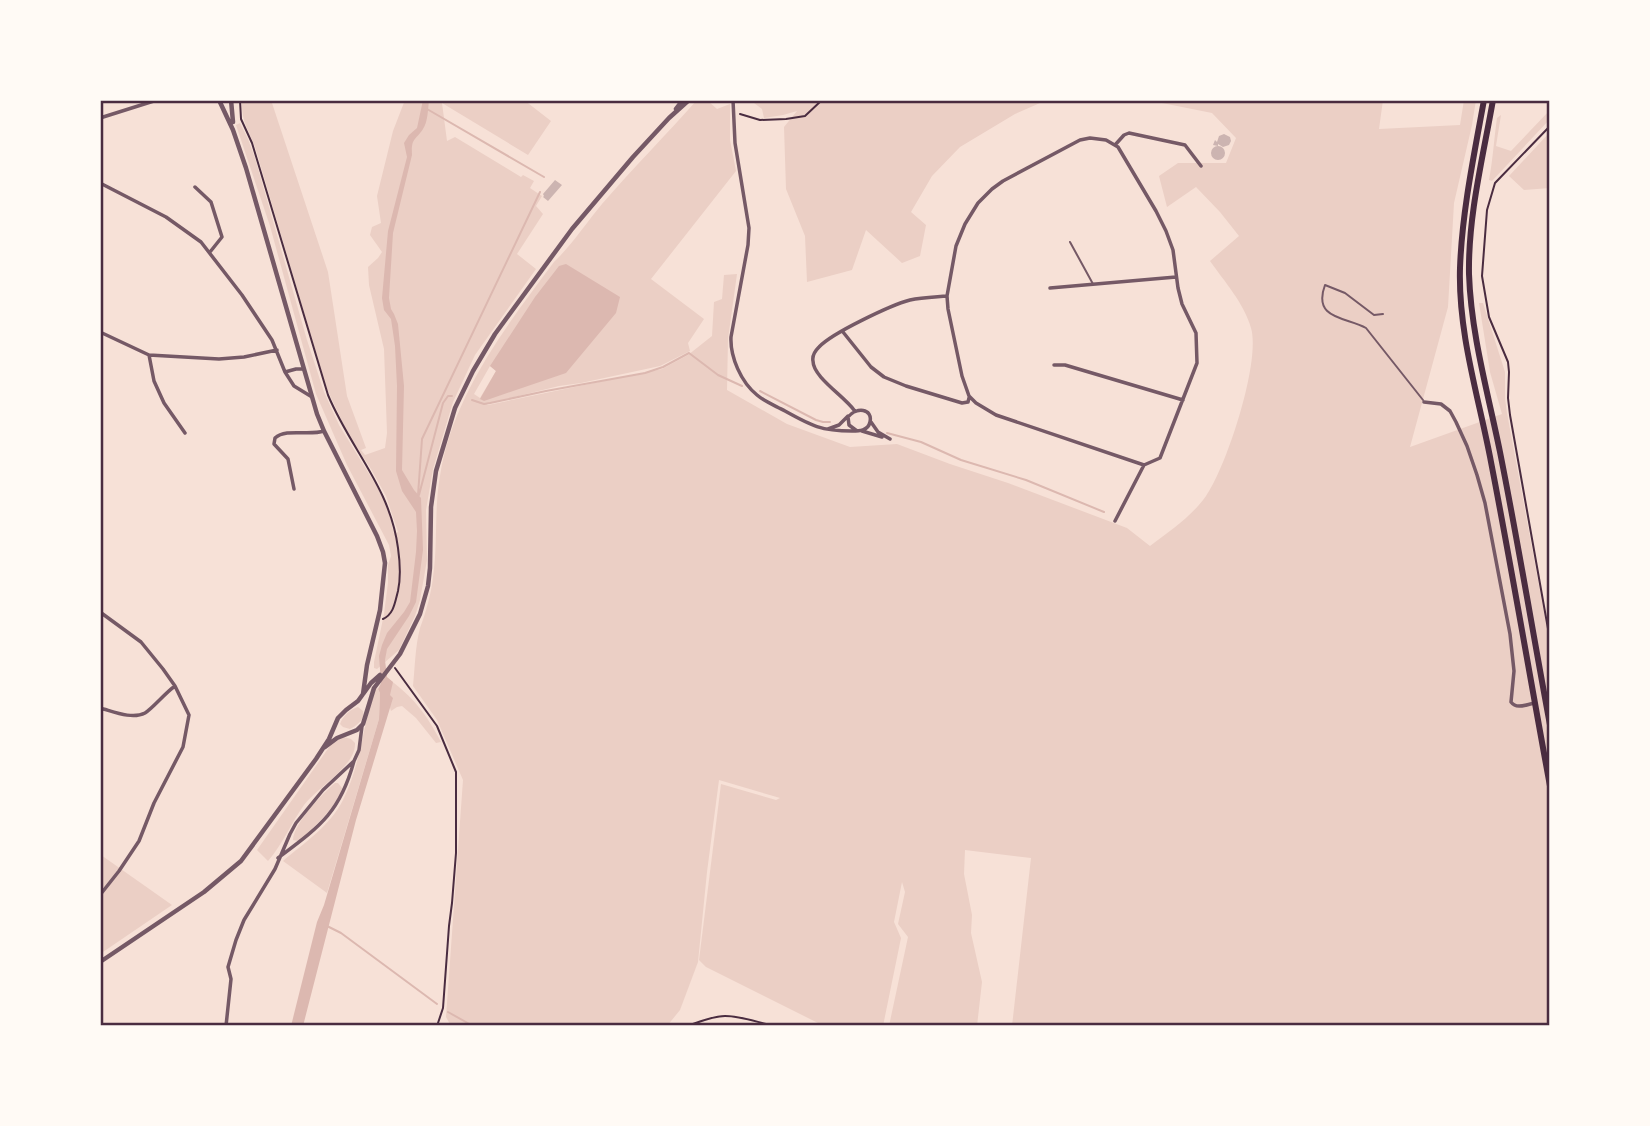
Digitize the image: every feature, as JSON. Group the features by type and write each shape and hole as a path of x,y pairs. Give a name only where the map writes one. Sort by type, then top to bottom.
{"main road":[{"path":"1484,100 1464,218 1460,269 1461,309 1550,786"},
{"path":"1493,100 1471,229 1469,277 1472,311 1550,724"}],"street":[{"path":"100,118 157,100"},
{"path":"219,100 233,130 256,199 324,431 372,524 383,552 385,575 363,694"},
{"path":"231,100 233,130"},
{"path":"100,962 180,909 232,869 271,822 325,747 341,715 358,701 371,683 391,666 400,654 413,631 424,601 430,568 431,507 436,471 463,389 495,334 533,279 572,229 683,100"},
{"path":"669,118 689,100"},
{"path":"733,100 734,142 749,236 733,328 733,358 755,394 806,423 825,430 859,431 890,439 876,430 863,410 854,411 839,425 825,430"},
{"path":"1115,145 1129,133 1185,145 1200,166"},
{"path":"1099,138 1115,145 1129,164 1166,231 1173,250 1176,278 1182,304 1196,333 1197,363 1163,453 1157,460 1144,465 1127,460 996,415 969,396 962,376 947,296 961,232 978,203 1003,181 1080,141 1099,138"},
{"path":"100,183 166,217 201,242 242,295 272,340 294,386 312,397"},
{"path":"195,187 211,202 222,237 210,253"},
{"path":"1050,288 1176,278"},
{"path":"854,411 818,373 813,361 817,348 842,331 894,304 947,296"},
{"path":"842,331 871,367 884,377 962,402 968,402 969,396"},
{"path":"100,332 149,355 219,359 277,350"},
{"path":"149,355 154,381 164,402 185,433"},
{"path":"1054,365 1065,365 1183,400"},
{"path":"285,372 304,369"},
{"path":"1424,402 1446,406 1467,446 1485,503 1510,634 1514,671 1511,702 1519,707 1535,703"},
{"path":"849,415 849,425 859,431"},
{"path":"859,431 869,426 869,416"},
{"path":"294,489 288,459 274,444 275,438 283,433 324,431"},
{"path":"1115,521 1144,465"},
{"path":"100,612 141,642 175,686 189,715 183,747 154,803 139,841 120,871 100,895"},
{"path":"367,665 371,683 370,699"},
{"path":"278,858 303,841 330,814 344,793 358,754 366,712 379,678"},
{"path":"100,708 130,715 145,713 175,686"},
{"path":"351,706 361,705 366,712"},
{"path":"337,721 341,729 351,732 360,742"},
{"path":"325,747 363,724"},
{"path":"226,1026 231,979 228,967 244,920 275,869 296,823 323,790 354,761"}],"lane":[{"path":"1070,242 1094,285"},
{"path":"1383,314 1374,315 1345,293 1325,285 1323,304 1331,314 1366,328 1424,402"}],"path":[{"path":"240,100 240,118 252,143 328,395 342,427 381,489 396,532 400,561 399,586 391,614 378,620"},
{"path":"734,113 760,120 786,119 805,116 822,100"},
{"path":"1550,127 1495,183 1487,210 1482,276 1489,317 1508,362 1508,407 1550,640"},
{"path":"391,666 436,726 456,772 453,903 443,1009 437,1026"},
{"path":"688,1026 725,1016 775,1026"}],"shaded area":[{"path":"242,100 271,100 328,272 347,396 366,448 361,450 365,455 385,448 387,433 384,349 369,285 368,267 382,252 370,235 372,227 381,223 377,196 393,131 405,100 524,100 551,121 528,155 442,103 447,141 455,137 521,177 523,175 534,181 530,188 542,196 536,206 543,214 517,254 536,269 475,355 453,402 433,469 426,510 427,560 420,600 399,650 377,669 374,668 374,662 388,583 391,556 389,545 347,465 316,394 270,226 236,125 240,123 255,158 324,392 339,425 379,490 394,534 398,532 386,496 349,436 326,387 255,147 244,119"},
{"path":"423,100 429,100 427,119 413,142 393,233 389,298 398,324 404,386 402,470 421,498 423,550 416,602 387,649 387,677 393,682 390,695 393,698 356,820 303,1026 291,1026 317,922 379,719 379,656 382,645 387,633 410,602 416,552 416,512 402,491 396,471 395,346 391,319 384,310 382,298 388,231 407,157 404,143 417,128"},
{"path":"697,100 709,100 717,109 730,104 730,140 736,171 651,279 704,319 688,343 690,351 660,366 486,404 662,369 688,355 712,336 714,302 722,299 724,275 737,274 728,339 727,390 787,424 850,447 897,444 1127,528 1150,546 1194,511 1214,482 1240,414 1253,344 1251,328 1244,310 1210,261 1239,236 1196,187 1167,207 1159,176 1178,163 1226,163 1236,138 1212,113 1147,100 1383,100 1379,129 1460,125 1464,100 1476,100 1454,203 1448,307 1410,447 1502,414 1490,372 1479,303 1483,303 1505,372 1507,413 1550,645 1550,1026 1012,1026 1031,858 965,850 964,874 972,915 971,933 982,982 977,1026 889,1026 908,937 898,924 905,892 902,882 894,922 901,938 883,1026 824,1026 706,967 699,960 721,784 776,800 780,798 719,780 698,962 680,1010 667,1026 451,1026 446,1017 463,780 437,720 413,686 418,635 432,584 438,488 446,446 469,390 500,336 518,311 602,204","holes":["490,366 496,371 480,398 474,394"]},
{"path":"750,100 1047,100 1015,114 960,147 932,176 911,212 926,225 920,256 902,263 866,230 852,270 807,282 805,236 786,189 784,127 797,111 764,118 762,109"},
{"path":"1550,110 1550,119 1492,181 1489,180 1497,118 1501,115 1496,146 1511,151"},
{"path":"1550,132 1550,188 1524,190 1509,176"},
{"path":"566,264 620,297 616,313 566,373 484,401 480,399 496,371 490,366 535,297 559,266"},
{"path":"387,678 418,706 441,742 436,743 416,718 402,706 391,711 382,683"},
{"path":"376,686 380,693 379,719 327,893 283,861 324,826 343,800 354,772"},
{"path":"358,707 363,711 362,720 350,729 343,727 340,724 345,716"},
{"path":"344,737 355,743 354,752 343,768 304,805 268,861 257,850 332,743"},
{"path":"335,783 342,788 331,808 301,840 293,840 303,817"},
{"path":"101,855 172,905 100,954 100,857"}],"building":[{"path":"1224,134 1230,137 1229,145 1213,145 1219,136"},
{"path":"1218,146 1223,148 1223,158 1218,160 1213,158 1211,153 1213,148"},
{"path":"555,180 562,185 548,201 543,194"}],"waterway":[{"path":"427,109 544,177"},
{"path":"418,495 422,439 540,192"},
{"path":"472,400 484,404 645,373 689,353 718,375 742,386"},
{"path":"760,391 816,420 830,422"},
{"path":"419,495 443,403 448,396 452,396"},
{"path":"887,433 921,442 961,460 1026,480 1104,512"},
{"path":"327,926 341,933 437,1004"},
{"path":"448,1012 473,1026"}]}
